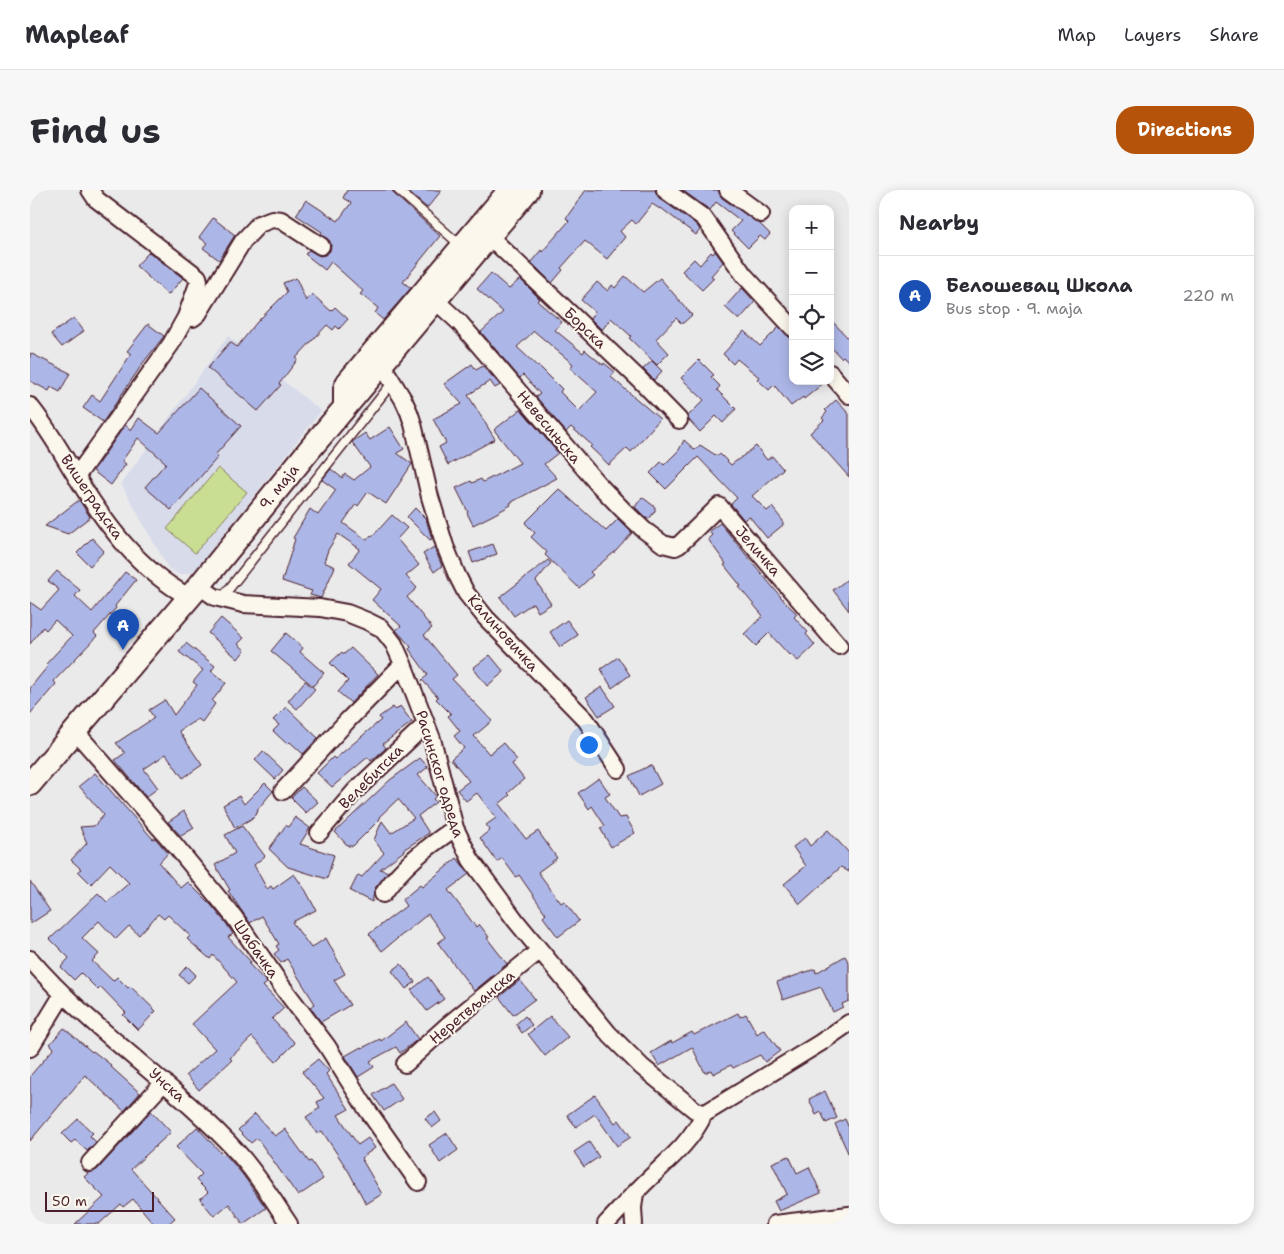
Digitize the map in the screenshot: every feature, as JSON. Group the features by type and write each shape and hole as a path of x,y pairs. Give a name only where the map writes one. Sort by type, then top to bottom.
{"main road":[{"name":"9. маја","path":"30,784 194,591 342,411 387,374 436,301 466,250 490,236 528,190"}],"street":[{"path":"76,477 171,344 186,317 199,284 198,277 96,199 90,190"},
{"path":"342,411 342,388 345,381 466,250 506,190"},
{"path":"665,190 704,218 744,275 789,324"},
{"path":"728,190 760,214"},
{"path":"186,317 195,317 243,241 258,224 266,220 281,220 321,246"},
{"name":"Борска","path":"490,236 679,420"},
{"name":"Невесињска","path":"436,301 460,323 597,484 644,530 670,546"},
{"name":"Калиновичка","path":"387,374 403,399 413,424 430,497 442,537 450,560 466,593 486,618 586,720 618,769"},
{"path":"834,378 849,395"},
{"name":"Вишеградска","path":"30,406 50,433 104,519 131,552 175,589 194,591"},
{"name":"Јеличка","path":"670,546 680,545 719,506 839,646"},
{"name":"Расинског одреда","path":"194,591 221,599 256,605 320,608 348,612 381,628 394,644 403,664 432,739 455,828 472,860 516,921 593,1016 623,1049 660,1082 695,1110 704,1114"},
{"path":"283,791 348,720 403,664"},
{"name":"Велебитска","path":"319,833 354,791 426,724"},
{"name":"Шабачка","path":"75,731 174,844 234,917 281,986 327,1046 366,1108 418,1182"},
{"path":"383,894 409,862 455,828"},
{"name":"Неретвљанска","path":"405,1064 448,1025 540,951"},
{"name":"Унска","path":"30,959 63,994 164,1082 237,1152 255,1174 289,1224"},
{"path":"30,1048 63,994"},
{"path":"606,1224 684,1145 696,1131 704,1114 820,1043 849,1022"},
{"path":"90,1163 164,1082"},
{"path":"634,1224 633,1208 635,1193"},
{"path":"775,1224 849,1215"}],"lane":[{"path":"398,190 466,250"},
{"path":"221,599 387,374"}],"shaded area":[{"path":"228,336 321,411 194,572 180,575 168,568 121,484"}],"green space":[{"path":"218,468 247,492 195,553 167,529"}],"building":[{"path":"347,190 392,190 394,194 440,236 403,282 411,288 383,320 375,313 378,308 360,294 363,291 331,262 325,270 305,254 309,250 320,256 325,255 330,251 330,241 321,234 322,232 296,215 306,200 338,221 351,203 343,198"},
{"path":"406,190 442,190 427,208"},
{"path":"586,190 655,190 659,198 697,225 700,230 696,235 661,208 652,204 636,224 632,220 620,231 625,237 607,259 585,241 561,268 563,270 552,283 531,262 569,221 566,218"},
{"path":"682,190 718,190 722,198 760,224 770,234 765,240 760,236 748,248 731,231 741,221 716,202 710,210"},
{"path":"213,218 235,235 219,260 203,248 207,243 199,237"},
{"path":"715,251 723,262 711,276 714,278 702,290 682,271 694,259 700,265 711,252 713,254"},
{"path":"149,252 183,278 168,295 136,266"},
{"path":"491,273 509,289 520,279 540,299 537,301 562,322 555,330 583,353 585,350 615,372 611,377 660,419 631,452 627,448 609,465 590,447 592,445 571,427 566,432 536,397 540,394 523,375 520,378 518,376 481,332 503,312 477,289","holes":["534,331 573,364 570,368 597,392 579,411 560,392 562,389 517,347"]},
{"path":"625,276 643,292 660,278 692,315 682,324 676,318 656,339 669,353 657,365 629,338 631,336 611,318 602,330 590,318 595,312 581,300 597,282 608,291 612,285 615,288"},
{"path":"296,278 306,301 312,294 331,311 335,307 348,319 339,329 336,326 333,330 327,325 296,358 298,359 279,384 281,385 258,411 208,368 230,342 237,347 257,322 287,292 283,283"},
{"path":"742,288 755,302 739,320 725,307"},
{"path":"74,318 84,331 62,347 51,334"},
{"path":"834,323 849,339 849,362 843,356 841,358 834,350"},
{"path":"148,324 164,336 143,363 103,422 83,408 92,395 100,401 131,354 127,351"},
{"path":"779,327 789,337 789,385 821,385 804,399 803,397 791,406 774,385 769,390 757,379 759,377 737,359 733,364 723,354 744,331 760,346"},
{"path":"30,353 70,373 60,392 51,387 49,391 30,381"},
{"path":"699,360 714,375 711,377 720,386 717,390 736,409 723,423 716,416 700,432 689,420 688,416 704,400 681,378"},
{"path":"652,361 662,371 654,380 643,369"},
{"path":"472,364 476,370 483,366 500,385 495,388 490,381 468,395 495,439 448,465 439,447 446,443 433,419 462,404 444,384"},
{"path":"199,388 241,426 215,455 218,457 171,510 145,487 166,463 138,438 122,461 126,464 111,485 93,471 125,425 131,430 139,418 159,433"},
{"path":"836,400 849,414 849,477 810,433 824,420 822,418 827,412 825,410"},
{"path":"521,409 558,453 544,464 557,478 473,525 456,488 471,481 472,483 481,479 483,482 520,463 494,430"},
{"path":"390,427 404,449 397,453 412,464 386,504 368,492 358,506 356,504 343,523 367,540 392,515 407,528 397,539 419,565 406,576 417,588 407,597 432,628 424,635 457,675 452,679 492,721 474,736 489,754 503,743 517,760 512,764 524,779 499,804 526,839 538,831 557,858 538,872 561,903 564,901 579,921 558,937 543,917 546,914 519,875 516,877 502,858 497,862 480,838 490,830 486,825 496,818 477,793 466,801 457,790 469,781 451,759 464,748 454,736 460,731 448,716 451,714 436,699 438,697 422,680 428,675 409,649 411,647 396,630 401,626 372,600 381,589 349,563 360,549 338,534 328,550 324,562 335,567 321,598 310,595 312,591 282,581 295,539 293,538 310,509 318,515 336,490 322,480 331,469 342,478 345,474 354,480 370,467 352,442 365,433 370,440"},
{"path":"684,440 695,450 700,445 717,456 720,454 731,465 756,446 767,460 772,456 783,469 752,496 767,511 772,507 783,521 783,525 767,538 749,516 744,520 731,504 737,498 698,457 666,489 650,473 661,462 664,465 679,450"},
{"path":"559,489 606,531 618,519 632,533 616,551 590,572 593,575 579,588 545,555 547,552 531,537 535,533 525,523"},
{"path":"642,497 655,507 655,511 649,519 635,507"},
{"path":"79,500 90,517 68,534 45,526"},
{"path":"415,508 426,519 432,539 430,540 407,517"},
{"path":"720,523 797,614 794,617 808,632 806,634 815,645 798,661 789,655 769,633 756,646 744,634 763,616 739,587 741,586 724,565 726,564 708,539 712,535 709,531"},
{"path":"92,538 104,551 90,566 77,553"},
{"path":"493,544 497,554 473,563 469,552"},
{"path":"434,547 442,566 434,572 423,554"},
{"path":"548,560 551,563 536,581 551,604 538,612 533,603 514,616 500,597"},
{"path":"57,571 80,590 75,596 92,612 125,572 136,580 115,606 116,608 94,633 97,636 54,681 56,684 30,714 30,688 48,666 46,664 72,636 55,620 46,630 43,627 30,644 30,602 41,610 59,590 48,581"},
{"path":"849,578 849,611 833,590"},
{"path":"221,618 244,638 238,644 245,650 238,659 208,633"},
{"path":"567,620 578,635 560,647 550,632"},
{"path":"286,633 303,648 300,652 324,673 313,686 271,651"},
{"path":"186,643 215,666 211,671 226,683 212,701 215,704 202,722 198,719 179,731 202,765 183,778 166,754 144,769 158,788 146,797 115,760 125,753 116,743 154,718 149,710 165,700 174,715 197,685 193,682 203,670 179,652"},
{"path":"351,648 378,674 351,703 338,692 348,681 330,663 342,652 344,654"},
{"path":"490,655 504,672 487,686 473,668"},
{"path":"618,657 630,675 612,688 601,669"},
{"path":"305,681 315,689 297,709 288,701"},
{"path":"602,687 615,706 599,716 586,697"},
{"path":"400,706 412,722 383,744 386,748 371,761 368,757 332,787 317,773 333,757 335,759 381,720 379,717 393,707 396,710"},
{"path":"286,707 318,738 303,754 290,742 287,744 273,731 279,725 273,720"},
{"path":"263,751 283,770 275,779 255,760"},
{"path":"420,758 428,767 418,775 436,796 433,799 436,802 418,816 429,833 403,850 380,869 388,872 375,888 372,902 350,891 358,875 362,877 384,853 374,840 382,821 391,833 414,818 398,799 353,846 348,846 335,832 390,780"},
{"path":"651,765 661,784 639,796 629,776"},
{"path":"95,773 153,839 155,838 168,853 159,863 181,888 188,882 226,923 233,934 228,937 267,983 263,986 284,1008 272,1019 295,1043 276,1062 252,1037 230,1058 232,1060 199,1090 186,1075 215,1049 192,1024 237,982 213,955 210,959 187,939 190,936 168,915 164,919 158,914 139,935 129,926 116,939 99,921 82,938 99,954 92,961 113,981 117,977 128,988 130,986 156,1011 138,1030 123,1015 126,1013 101,987 98,990 81,973 74,980 61,967 69,958 50,939 98,893 107,902 129,883 110,864 91,884 78,871 81,869 71,860 87,843 80,827 94,826 104,815 79,786"},
{"path":"599,778 610,794 605,797 619,818 626,817 635,833 611,847 600,828 605,826 592,806 589,809 578,793"},
{"path":"265,783 273,791 251,819 235,828 223,805 239,796 244,804"},
{"path":"302,787 318,802 306,813 291,798"},
{"path":"184,811 194,828 181,836 168,822"},
{"path":"295,817 310,828 300,844 334,855 327,879 288,867 269,849 286,825 288,827"},
{"path":"242,826 265,856 254,865 267,889 271,886 273,889 294,874 316,910 292,922 311,948 326,938 345,974 334,980 350,1005 321,1022 310,1007 315,1004 287,959 281,963 274,954 279,950 276,946 279,944 262,916 250,923 228,891 230,890 215,865 235,853 225,835"},
{"path":"828,830 849,853 849,872 841,867 800,904 784,884 806,866 793,847 805,838 810,846"},
{"path":"457,858 469,874 448,890 476,927 479,924 507,964 474,991 438,943 445,937 428,914 382,951 369,934 406,906 402,900 420,885 422,887"},
{"path":"30,881 50,911 30,924"},
{"path":"845,956 849,963 849,1001 842,1004 843,1007 833,1012 821,987 783,1000 777,982 815,969 816,973"},
{"path":"401,964 415,982 406,989 392,971"},
{"path":"187,966 196,975 188,983 179,975"},
{"path":"428,977 444,999 427,1011 411,990"},
{"path":"520,980 535,999 513,1015 499,997"},
{"path":"738,1013 740,1017 746,1014 757,1034 764,1029 780,1051 765,1062 760,1055 733,1068 731,1065 713,1074 711,1070 705,1073 692,1047 659,1066 651,1053 671,1041 672,1043 692,1032 694,1035"},
{"path":"525,1016 532,1025 522,1033 516,1024"},
{"path":"550,1016 568,1037 545,1056 528,1034"},
{"path":"406,1022 418,1039 400,1053 396,1047 370,1061 374,1067 358,1077 345,1056 380,1039 381,1041"},
{"path":"64,1028 92,1052 111,1065 140,1093 124,1111 85,1075 30,1141 30,1076 54,1048 50,1044"},
{"path":"318,1059 329,1071 326,1074 349,1109 338,1115 358,1145 368,1138 375,1148 361,1158 382,1194 366,1204 349,1172 322,1131 317,1134 306,1117 320,1108 317,1102 324,1098 302,1072"},
{"path":"391,1083 402,1099 384,1111 373,1095"},
{"path":"825,1091 837,1118 826,1123 821,1112 816,1115 809,1099"},
{"path":"595,1095 615,1123 619,1120 631,1137 617,1146 595,1114 576,1127 567,1115"},
{"path":"151,1111 171,1132 131,1169 175,1218 168,1224 154,1224 133,1199 123,1207 121,1204 99,1224 75,1224 104,1197 84,1177 88,1173 97,1170"},
{"path":"435,1112 441,1121 432,1128 425,1118"},
{"path":"255,1114 275,1136 285,1129 323,1179 298,1196 257,1138 251,1143 238,1130"},
{"path":"78,1119 93,1133 90,1136 96,1142 87,1151 75,1140 71,1143 62,1134"},
{"path":"845,1119 849,1128 849,1155 835,1124"},
{"path":"197,1127 223,1155 225,1154 243,1175 266,1208 243,1224 229,1204 214,1216 200,1199 208,1192 196,1180 202,1174 176,1147"},
{"path":"447,1133 458,1150 440,1163 429,1145"},
{"path":"589,1142 599,1157 584,1167 574,1152"},
{"path":"789,1156 797,1173 809,1167 821,1193 779,1211 774,1201 787,1194 772,1163"}],"place":[{"name":"Белошевац Школа","path":"123,650"}]}
